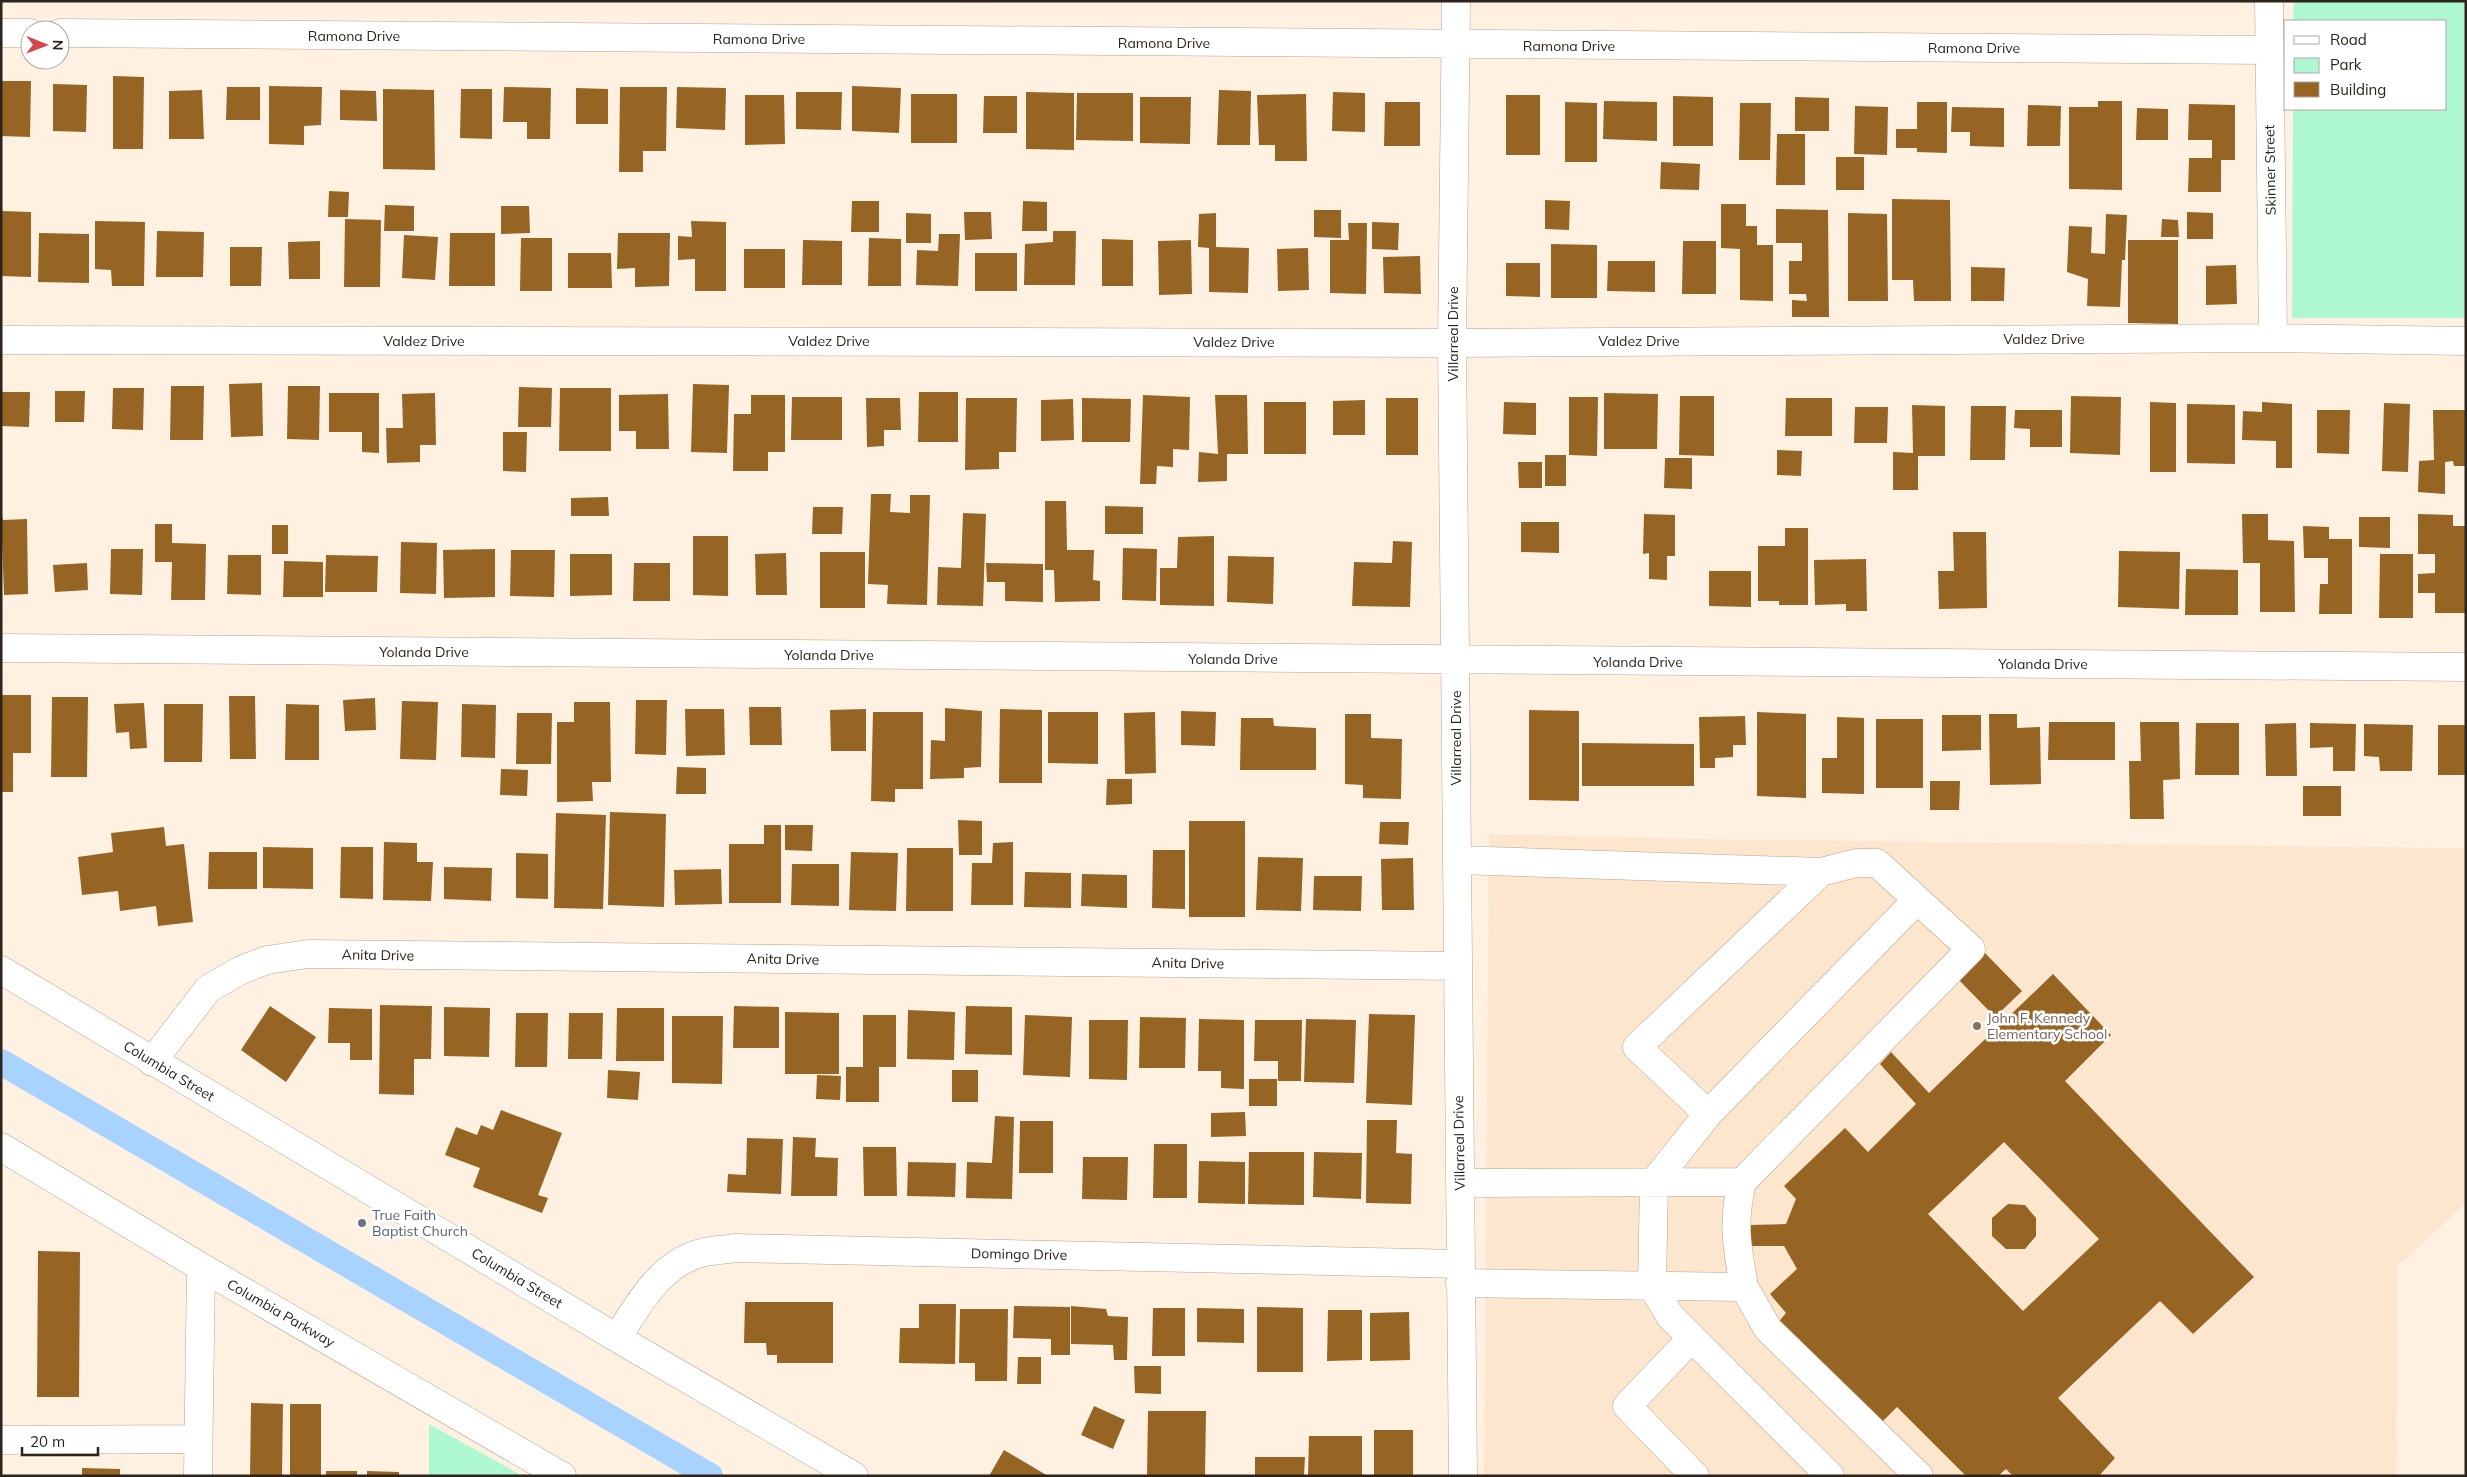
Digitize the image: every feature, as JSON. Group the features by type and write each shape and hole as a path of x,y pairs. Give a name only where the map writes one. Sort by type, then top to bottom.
{"street":[{"name":"Villarreal Drive","path":"1456,1 1452,342 1463,1476"},
{"name":"Skinner Street","path":"2269,1 2268,50 2273,338"},
{"path":"1,33 20,33"},
{"name":"Ramona Drive","path":"70,33 2268,50"},
{"name":"Valdez Drive","path":"1,340 1452,342 2273,338 2466,341"},
{"name":"Yolanda Drive","path":"1,648 2466,666"},
{"path":"1457,860 1821,872 1856,863 1877,863 1971,949 1742,1182 1736,1207 1735,1233 1744,1287 1768,1329 1919,1476"},
{"path":"1708,1114 1637,1047 1821,872"},
{"path":"1830,1476 1670,1316 1652,1286 1654,1182 1708,1114 1917,900"},
{"name":"Anita Drive","path":"152,1062 208,989 242,970 267,960 308,954 1458,966"},
{"name":"Columbia Street","path":"1,970 152,1062 617,1338 854,1476"},
{"name":"Columbia Parkway","path":"1,1148 201,1267 562,1476"},
{"path":"1460,1183 1742,1182"},
{"name":"Domingo Drive","path":"617,1338 656,1282 678,1263 700,1253 736,1248 1460,1274 1652,1286 1744,1287"},
{"path":"198,1476 201,1267"},
{"path":"1692,1338 1627,1406 1695,1476"},
{"path":"1,1440 198,1439"}],"shaded area":[{"name":"John F. Kennedy Elementary School","path":"1489,834 1695,839 2466,848 2466,1203 2398,1266 2396,1476 1484,1476"}],"green space":[{"path":"2294,1 2466,1 2466,318 2292,318 2293,110 2447,110 2447,20 2293,20"},
{"path":"429,1424 523,1476 429,1476"}],"building":[{"path":"113,76 144,77 143,149 113,149"},
{"path":"1,81 31,81 30,137 1,136"},
{"path":"53,84 87,85 86,132 53,131"},
{"path":"269,86 322,87 321,125 304,126 304,145 269,144"},
{"path":"852,86 901,88 899,133 852,131"},
{"path":"227,87 260,87 260,120 226,120"},
{"path":"504,87 551,88 550,139 527,139 527,122 503,122"},
{"path":"620,87 667,87 666,151 643,151 643,172 619,172"},
{"path":"677,87 726,88 725,130 676,128"},
{"path":"576,88 608,89 608,124 576,124"},
{"path":"383,89 434,90 435,170 383,169"},
{"path":"461,89 492,89 492,139 460,138"},
{"path":"202,90 204,139 169,139 169,91"},
{"path":"340,90 376,91 377,121 340,120"},
{"path":"1219,90 1251,91 1250,145 1217,145"},
{"path":"796,92 842,92 841,130 796,129"},
{"path":"1026,92 1074,93 1074,150 1026,149"},
{"path":"1333,92 1365,93 1365,132 1332,131"},
{"path":"1077,93 1133,93 1133,141 1076,140"},
{"path":"911,94 957,94 957,143 911,143"},
{"path":"1306,94 1307,161 1275,161 1275,145 1259,145 1257,95"},
{"path":"745,95 784,95 785,144 745,145"},
{"path":"1506,95 1540,95 1540,155 1506,155"},
{"path":"984,96 1017,96 1017,133 983,133"},
{"path":"1673,96 1713,97 1713,146 1673,146"},
{"path":"1140,97 1191,97 1190,144 1140,143"},
{"path":"1795,97 1829,98 1829,131 1795,131"},
{"path":"1604,101 1657,102 1657,141 1603,139"},
{"path":"2098,101 2122,101 2122,190 2069,189 2069,107 2098,107"},
{"path":"1385,102 1420,102 1420,146 1384,146"},
{"path":"1565,102 1597,103 1597,162 1565,162"},
{"path":"1917,102 1947,102 1947,153 1917,152 1917,148 1896,148 1896,129 1917,129"},
{"path":"1740,103 1771,103 1770,160 1739,160"},
{"path":"2189,104 2235,105 2235,160 2221,160 2221,192 2188,192 2189,158 2212,158 2212,140 2188,140"},
{"path":"2028,105 2061,106 2060,146 2027,146"},
{"path":"1855,106 1888,107 1887,155 1854,154"},
{"path":"1952,107 2004,108 2004,147 1970,146 1970,132 1951,132"},
{"path":"2137,108 2168,109 2168,140 2136,140"},
{"path":"1777,134 1805,134 1805,185 1776,185"},
{"path":"1836,157 1864,157 1864,190 1836,190"},
{"path":"1661,162 1700,164 1699,190 1660,189"},
{"path":"329,191 349,192 348,217 328,217"},
{"path":"1892,199 1950,200 1951,301 1914,301 1913,280 1892,280"},
{"path":"1545,200 1570,201 1569,230 1545,229"},
{"path":"852,201 879,201 879,232 851,232"},
{"path":"1023,201 1047,202 1047,231 1022,231"},
{"path":"1721,204 1746,204 1746,226 1757,226 1757,245 1773,245 1773,301 1740,300 1740,249 1721,248"},
{"path":"385,205 414,206 414,231 384,231"},
{"path":"501,206 529,206 530,233 501,234"},
{"path":"1776,209 1828,210 1829,317 1792,317 1792,300 1807,301 1806,294 1789,294 1789,261 1802,261 1802,243 1776,243"},
{"path":"1314,210 1341,210 1341,238 1314,237"},
{"path":"1,211 31,212 31,277 1,276"},
{"path":"964,212 991,212 992,239 965,240"},
{"path":"2187,212 2213,213 2213,239 2187,239"},
{"path":"906,213 931,214 931,243 906,243"},
{"path":"1216,213 1216,247 1249,248 1248,293 1209,292 1209,248 1198,247 1199,214"},
{"path":"1848,213 1887,214 1888,301 1848,301"},
{"path":"2106,214 2127,215 2125,260 2122,260 2120,307 2087,306 2088,279 2067,272 2069,226 2092,227 2091,253 2105,254"},
{"path":"345,219 381,220 380,287 344,287"},
{"path":"2162,219 2178,220 2179,237 2161,237"},
{"path":"95,221 145,222 144,286 112,286 111,270 95,269"},
{"path":"691,221 726,222 726,291 695,291 695,259 678,260 678,236 692,237"},
{"path":"1372,222 1399,223 1398,250 1372,249"},
{"path":"1348,223 1367,223 1366,294 1330,293 1330,240 1349,240"},
{"path":"157,231 204,232 203,277 156,277"},
{"path":"1053,231 1076,231 1075,285 1024,285 1025,244 1053,242"},
{"path":"39,233 89,234 89,283 38,282"},
{"path":"450,233 495,233 495,286 449,286"},
{"path":"618,233 670,233 669,286 635,287 635,268 617,269"},
{"path":"939,234 960,234 958,286 916,285 917,250 938,251"},
{"path":"404,235 438,237 435,280 402,278"},
{"path":"521,238 552,238 552,291 520,291"},
{"path":"869,238 901,239 901,286 868,286"},
{"path":"1102,239 1133,240 1133,286 1102,286"},
{"path":"803,240 842,241 842,285 802,285"},
{"path":"1191,240 1192,294 1159,295 1158,241"},
{"path":"2128,240 2178,240 2178,324 2128,323"},
{"path":"320,241 320,279 289,279 288,242"},
{"path":"1683,241 1716,241 1716,294 1682,294"},
{"path":"1551,244 1597,245 1597,298 1551,298"},
{"path":"230,247 262,247 261,286 230,286"},
{"path":"1308,248 1309,290 1278,291 1277,249"},
{"path":"744,249 785,249 785,288 744,288"},
{"path":"568,253 611,253 612,288 568,288"},
{"path":"975,253 1017,253 1017,291 975,291"},
{"path":"1420,256 1421,294 1384,293 1383,257"},
{"path":"1608,261 1655,261 1655,292 1607,291"},
{"path":"1506,263 1540,263 1540,297 1506,296"},
{"path":"2236,265 2237,304 2206,305 2206,266"},
{"path":"1971,267 2005,268 2004,301 1971,301"},
{"path":"262,383 263,436 231,437 229,384"},
{"path":"693,384 729,385 727,453 691,452"},
{"path":"171,386 204,386 203,440 170,440"},
{"path":"288,386 320,386 319,440 287,439"},
{"path":"519,387 552,388 551,427 518,427"},
{"path":"113,388 144,388 143,430 112,429"},
{"path":"560,388 611,388 611,451 559,451"},
{"path":"55,391 85,391 84,422 55,422"},
{"path":"1,392 30,392 29,427 1,426"},
{"path":"919,392 958,392 958,442 918,442"},
{"path":"329,393 379,393 379,453 362,452 362,432 329,432"},
{"path":"435,393 436,445 420,445 420,462 387,463 386,428 403,428 402,394"},
{"path":"1604,393 1658,394 1657,449 1604,449"},
{"path":"668,394 669,449 636,449 636,431 619,431 619,395"},
{"path":"751,395 785,395 785,452 768,452 768,471 733,471 734,414 751,414"},
{"path":"1143,395 1190,397 1189,450 1173,449 1173,467 1157,466 1156,484 1140,484"},
{"path":"1215,395 1247,395 1248,454 1227,454 1227,481 1198,482 1199,452 1218,454"},
{"path":"1680,396 1714,396 1714,456 1679,455"},
{"path":"2071,396 2121,397 2120,455 2070,453"},
{"path":"792,397 842,397 842,440 791,440"},
{"path":"1569,397 1598,397 1597,456 1569,455"},
{"path":"866,398 900,398 901,430 884,430 884,446 867,447"},
{"path":"966,398 1017,398 1016,452 999,452 999,469 965,470"},
{"path":"1082,398 1131,399 1130,442 1082,442"},
{"path":"1386,398 1418,398 1418,455 1386,455"},
{"path":"1786,398 1832,398 1832,436 1785,436"},
{"path":"1073,399 1074,440 1041,441 1041,400"},
{"path":"1365,400 1365,435 1333,435 1333,401"},
{"path":"1264,402 1306,402 1306,454 1264,454"},
{"path":"1504,402 1536,403 1536,435 1503,434"},
{"path":"2150,402 2176,403 2176,472 2150,472"},
{"path":"2262,402 2292,404 2292,468 2276,468 2276,441 2242,440 2243,411 2262,412"},
{"path":"2384,403 2410,404 2408,472 2382,471"},
{"path":"2187,404 2235,405 2235,464 2187,463"},
{"path":"1912,405 1945,406 1945,456 1918,456 1918,490 1893,490 1893,452 1913,453"},
{"path":"1971,406 2006,406 2005,460 1970,460"},
{"path":"1855,407 1888,407 1887,443 1854,443"},
{"path":"2015,410 2062,410 2062,447 2030,447 2030,429 2014,428"},
{"path":"2317,410 2350,410 2349,454 2317,453"},
{"path":"2433,410 2466,410 2466,466 2454,466 2453,461 2445,462 2445,494 2418,492 2419,461 2434,460"},
{"path":"503,432 527,432 526,472 503,471"},
{"path":"1777,450 1802,451 1801,476 1777,475"},
{"path":"1545,455 1566,455 1566,486 1545,486"},
{"path":"1665,458 1692,458 1692,489 1664,488"},
{"path":"1518,462 1542,462 1542,488 1519,488"},
{"path":"871,494 891,494 890,512 910,513 910,495 930,495 927,605 887,604 888,585 868,584"},
{"path":"608,497 609,516 571,516 571,498"},
{"path":"1045,501 1066,501 1067,550 1094,550 1093,580 1100,581 1100,601 1055,602 1054,570 1045,570"},
{"path":"1105,506 1143,507 1143,534 1105,534"},
{"path":"813,507 843,507 842,534 812,534"},
{"path":"1,512 3,520 27,519 28,594 4,595"},
{"path":"963,513 986,514 983,606 937,605 938,567 961,568"},
{"path":"1644,514 1675,515 1675,556 1667,556 1667,580 1649,579 1649,553 1643,554"},
{"path":"2242,514 2268,514 2268,540 2294,541 2295,612 2260,612 2260,563 2243,563"},
{"path":"2418,514 2453,515 2453,526 2466,526 2466,613 2435,613 2435,593 2418,593 2418,574 2435,573 2435,554 2418,554"},
{"path":"2359,517 2390,517 2390,548 2359,547"},
{"path":"1521,522 1559,522 1559,553 1521,552"},
{"path":"155,524 172,524 172,543 206,544 205,600 171,600 172,562 155,562"},
{"path":"272,525 288,525 288,554 272,554"},
{"path":"2303,526 2329,527 2329,539 2352,539 2352,614 2319,614 2320,584 2328,584 2328,558 2304,558"},
{"path":"1785,528 1808,528 1808,605 1779,605 1779,601 1758,601 1758,546 1785,546"},
{"path":"1953,532 1986,532 1987,608 1939,609 1938,571 1954,571"},
{"path":"693,536 728,536 728,596 693,595"},
{"path":"1214,536 1214,606 1160,605 1160,568 1177,568 1178,537"},
{"path":"1393,541 1412,542 1410,607 1352,606 1354,562 1392,563"},
{"path":"401,542 437,543 436,594 400,593"},
{"path":"1123,548 1157,549 1156,601 1122,600"},
{"path":"111,549 143,549 142,595 110,594"},
{"path":"495,549 495,597 444,598 443,550"},
{"path":"511,550 555,550 554,597 510,596"},
{"path":"2119,551 2180,552 2179,609 2118,607"},
{"path":"820,552 865,552 865,608 820,608"},
{"path":"786,553 787,595 756,595 755,554"},
{"path":"570,554 612,554 612,595 570,596"},
{"path":"2380,554 2413,554 2413,618 2379,618"},
{"path":"228,555 261,555 261,595 227,594"},
{"path":"326,555 378,556 377,592 325,592"},
{"path":"1228,556 1274,557 1273,604 1227,602"},
{"path":"1866,559 1867,611 1846,611 1846,604 1815,605 1814,560"},
{"path":"284,561 323,562 323,597 283,597"},
{"path":"87,563 88,590 55,592 53,565"},
{"path":"634,563 670,563 670,601 633,601"},
{"path":"986,563 1043,564 1043,602 1005,601 1005,582 987,582"},
{"path":"2186,569 2238,570 2238,615 2185,615"},
{"path":"1709,571 1751,571 1751,607 1709,606"},
{"path":"1,695 31,695 31,753 13,753 13,792 1,792"},
{"path":"229,696 255,696 256,759 230,759"},
{"path":"52,697 88,697 87,777 51,777"},
{"path":"375,698 376,730 345,731 343,700"},
{"path":"636,700 667,700 666,755 635,754"},
{"path":"402,701 438,702 436,760 400,759"},
{"path":"574,702 610,702 611,782 592,782 593,801 557,802 557,722 574,722"},
{"path":"144,703 147,748 130,749 129,732 116,733 114,704"},
{"path":"164,704 203,704 202,762 164,762"},
{"path":"286,704 319,705 319,760 285,760"},
{"path":"462,704 496,705 495,758 461,757"},
{"path":"749,707 781,707 782,745 750,745"},
{"path":"945,708 982,711 981,767 964,768 964,778 930,779 931,740 945,741"},
{"path":"685,709 724,709 725,755 686,756"},
{"path":"866,709 866,751 831,751 830,710"},
{"path":"1000,709 1042,710 1042,783 999,783"},
{"path":"1529,710 1579,711 1579,801 1529,800"},
{"path":"1181,711 1216,712 1215,746 1181,745"},
{"path":"873,712 923,712 923,789 895,789 895,802 871,801"},
{"path":"1048,712 1098,712 1098,764 1048,763"},
{"path":"1155,712 1156,773 1125,774 1124,713"},
{"path":"1757,712 1806,714 1806,798 1757,796"},
{"path":"517,713 552,713 551,764 516,764"},
{"path":"1345,714 1371,714 1371,738 1402,739 1401,799 1363,798 1363,785 1345,784"},
{"path":"1989,714 2017,714 2017,728 2040,727 2041,784 1990,785"},
{"path":"1942,715 1981,715 1981,750 1942,751"},
{"path":"1745,716 1746,745 1733,745 1733,757 1715,758 1715,768 1700,768 1699,717"},
{"path":"1837,717 1864,718 1864,794 1822,793 1822,758 1837,758"},
{"path":"1241,718 1273,718 1274,726 1316,728 1316,770 1240,770"},
{"path":"1876,719 1923,719 1923,788 1876,788"},
{"path":"2049,722 2115,722 2115,760 2048,760"},
{"path":"2140,722 2179,722 2180,779 2163,780 2164,819 2130,819 2129,761 2141,761"},
{"path":"2196,723 2239,723 2239,775 2195,775"},
{"path":"2296,723 2297,776 2266,776 2265,724"},
{"path":"2310,723 2356,724 2355,771 2333,771 2333,747 2310,748"},
{"path":"2364,724 2413,725 2412,771 2380,771 2379,757 2364,756"},
{"path":"2438,725 2466,725 2466,775 2438,775"},
{"path":"1582,743 1694,744 1694,786 1582,786"},
{"path":"677,767 706,768 706,794 676,794"},
{"path":"501,769 528,770 527,796 500,795"},
{"path":"1107,779 1132,779 1132,804 1106,805"},
{"path":"1930,781 1960,781 1959,810 1930,810"},
{"path":"2303,786 2341,786 2341,816 2303,816"},
{"path":"610,812 666,814 664,907 608,905"},
{"path":"556,813 606,815 603,909 554,908"},
{"path":"958,820 982,821 982,855 959,855"},
{"path":"1189,821 1245,821 1245,917 1189,917"},
{"path":"1380,822 1409,822 1408,845 1379,844"},
{"path":"764,825 781,825 781,903 729,903 729,844 764,844"},
{"path":"785,825 813,825 812,851 785,850"},
{"path":"164,827 166,846 184,844 193,922 158,926 156,906 120,911 118,891 82,895 78,857 113,852 111,833"},
{"path":"384,842 417,843 417,862 433,862 431,901 383,900"},
{"path":"1013,842 1013,905 971,905 972,863 992,863 993,843"},
{"path":"263,847 313,848 313,889 263,888"},
{"path":"341,847 373,847 373,899 340,898"},
{"path":"907,848 953,848 953,911 906,911"},
{"path":"1153,850 1185,850 1185,909 1152,908"},
{"path":"209,852 257,852 257,889 208,889"},
{"path":"851,852 898,853 896,911 849,910"},
{"path":"516,853 548,854 548,899 516,898"},
{"path":"1258,857 1303,858 1301,911 1256,910"},
{"path":"1413,858 1414,910 1382,910 1381,859"},
{"path":"792,864 839,864 839,906 791,905"},
{"path":"444,867 492,868 491,901 444,899"},
{"path":"721,869 722,904 675,905 674,870"},
{"path":"1025,872 1071,873 1071,908 1024,907"},
{"path":"1082,874 1127,875 1127,908 1081,906"},
{"path":"1314,876 1362,876 1361,911 1313,910"},
{"path":"1984,952 2022,991 1995,1017 1957,978"},
{"path":"2053,974 2111,1035 2065,1081 2254,1277 2193,1334 2160,1301 2058,1398 2115,1458 2099,1476 2013,1476 2006,1469 1998,1476 1966,1476 1897,1407 1877,1427 1776,1325 1786,1313 1770,1294 1797,1269 1784,1246 1750,1246 1751,1225 1786,1224 1796,1199 1784,1186 1845,1128 1868,1152 1916,1104 1880,1064 1891,1052 1929,1093","holes":["2004,1142 2099,1239 2023,1311 1928,1214"]},
{"path":"380,1005 432,1006 431,1059 414,1059 414,1095 379,1094"},
{"path":"270,1006 316,1037 286,1082 241,1050"},
{"path":"734,1006 779,1007 779,1048 733,1048"},
{"path":"966,1006 1012,1007 1012,1055 965,1054"},
{"path":"444,1007 490,1008 489,1057 444,1056"},
{"path":"329,1008 372,1009 372,1060 350,1060 350,1043 328,1043"},
{"path":"617,1008 664,1008 664,1061 616,1061"},
{"path":"908,1010 955,1012 954,1060 907,1059"},
{"path":"785,1012 839,1013 839,1074 785,1074"},
{"path":"516,1013 548,1013 547,1067 515,1067"},
{"path":"569,1013 603,1013 602,1059 568,1059"},
{"path":"1369,1014 1415,1015 1412,1105 1366,1103"},
{"path":"863,1015 896,1015 896,1067 879,1067 879,1102 846,1102 846,1067 863,1067"},
{"path":"1025,1015 1072,1017 1070,1077 1023,1075"},
{"path":"672,1016 723,1016 722,1084 672,1083"},
{"path":"1140,1017 1186,1018 1185,1068 1139,1068"},
{"path":"1199,1019 1244,1020 1244,1089 1221,1088 1221,1071 1198,1071"},
{"path":"1306,1019 1356,1020 1354,1083 1304,1082"},
{"path":"1089,1020 1128,1020 1127,1080 1089,1079"},
{"path":"1255,1020 1302,1020 1301,1081 1278,1081 1278,1061 1254,1061"},
{"path":"608,1070 640,1072 638,1100 607,1098"},
{"path":"952,1070 978,1070 978,1102 952,1102"},
{"path":"817,1075 841,1076 840,1100 816,1099"},
{"path":"1249,1079 1277,1079 1277,1106 1249,1106"},
{"path":"501,1110 562,1133 538,1195 548,1198 542,1213 473,1187 480,1168 445,1155 456,1127 477,1135 481,1125 493,1130"},
{"path":"1245,1112 1246,1136 1211,1137 1211,1113"},
{"path":"995,1116 1014,1117 1012,1199 966,1198 967,1162 992,1163"},
{"path":"1367,1120 1397,1120 1396,1153 1412,1154 1411,1204 1366,1203"},
{"path":"1020,1121 1053,1121 1053,1173 1019,1173"},
{"path":"793,1137 816,1138 815,1157 838,1158 837,1196 791,1196"},
{"path":"747,1138 783,1139 781,1194 727,1192 728,1174 746,1175"},
{"path":"1154,1144 1187,1144 1187,1198 1153,1198"},
{"path":"863,1147 896,1147 897,1196 864,1196"},
{"path":"1249,1152 1304,1152 1304,1205 1248,1204"},
{"path":"1314,1152 1362,1153 1361,1199 1313,1197"},
{"path":"1083,1157 1128,1157 1127,1200 1082,1199"},
{"path":"1199,1161 1245,1162 1245,1204 1198,1203"},
{"path":"908,1162 956,1163 955,1197 907,1196"},
{"path":"2008,1204 2025,1205 2036,1218 2036,1236 2025,1249 2006,1249 1992,1236 1992,1218"},
{"path":"38,1251 80,1252 79,1397 37,1397"},
{"path":"745,1302 833,1302 833,1363 777,1363 777,1355 767,1355 766,1343 744,1343"},
{"path":"919,1304 956,1304 955,1364 899,1363 900,1328 919,1328"},
{"path":"1014,1306 1070,1307 1070,1355 1051,1355 1051,1339 1013,1338"},
{"path":"1071,1306 1106,1309 1108,1316 1128,1317 1127,1360 1114,1360 1113,1345 1071,1344"},
{"path":"1257,1307 1303,1308 1303,1372 1257,1372"},
{"path":"1153,1308 1185,1308 1185,1356 1152,1356"},
{"path":"1197,1308 1244,1309 1244,1343 1197,1342"},
{"path":"960,1309 1008,1309 1007,1381 975,1381 975,1363 959,1363"},
{"path":"1328,1310 1362,1310 1362,1360 1327,1361"},
{"path":"1409,1312 1410,1360 1370,1361 1370,1313"},
{"path":"1018,1357 1041,1357 1041,1384 1017,1384"},
{"path":"1134,1366 1161,1366 1161,1394 1135,1393"},
{"path":"251,1403 283,1404 282,1476 250,1476"},
{"path":"290,1404 321,1404 321,1476 290,1476"},
{"path":"1094,1406 1125,1420 1113,1449 1081,1435"},
{"path":"1148,1411 1206,1411 1205,1476 1147,1476"},
{"path":"1374,1430 1413,1430 1413,1476 1374,1476"},
{"path":"1309,1436 1362,1436 1362,1476 1308,1476"},
{"path":"1004,1450 1048,1476 989,1476"},
{"path":"1255,1457 1305,1457 1304,1476 1255,1476"},
{"path":"82,1468 120,1469 120,1476 82,1476"},
{"path":"326,1471 357,1471 357,1476 326,1476"},
{"path":"367,1471 399,1472 399,1476 367,1476"}],"waterway":[{"path":"1,1062 710,1476"}],"place":[{"name":"John F. Kennedy Elementary School","path":"1977,1026"},
{"name":"True Faith Baptist Church","path":"362,1223"}]}
